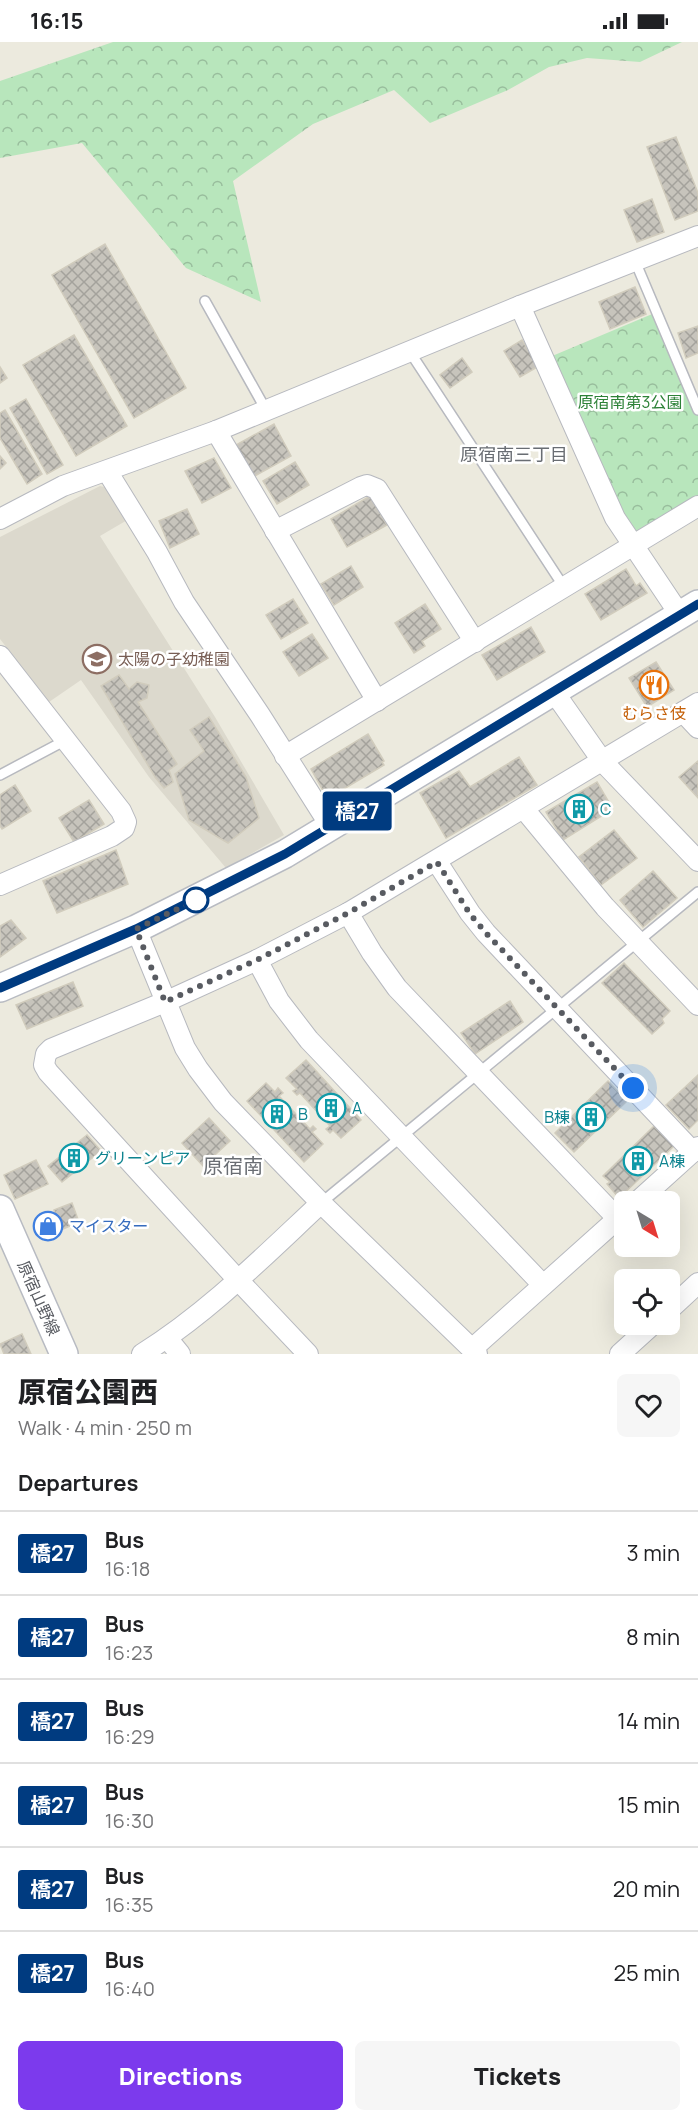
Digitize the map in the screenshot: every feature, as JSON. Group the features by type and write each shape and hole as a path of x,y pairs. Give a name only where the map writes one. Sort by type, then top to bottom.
{"street":[{"path":"0,519 63,486 216,431 520,306 698,236"},
{"path":"0,988 136,929 285,854 689,610 634,546 615,518 520,306"},
{"path":"216,431 377,701"},
{"path":"107,471 157,552 184,602 260,715 331,827"},
{"path":"275,531 361,487 373,486 475,642"},
{"path":"285,756 698,506"},
{"path":"0,656 126,819 126,826 112,836 0,885"},
{"path":"554,692 603,762 698,861"},
{"path":"308,1354 44,1065 46,1054 51,1049 165,1002 257,960 348,913 437,862 690,708 698,728"},
{"path":"524,809 571,868 698,1005"},
{"path":"437,862 470,914 486,933 695,1149 649,1191"},
{"path":"348,913 397,988 614,1209"},
{"path":"136,929 185,1048 212,1088 233,1114 321,1203 474,1352 543,1285 614,1222"},
{"path":"257,960 292,1021 543,1285"},
{"path":"142,1354 204,1310 321,1203"},
{"name":"原宿山野線","path":"0,1209 47,1320 64,1354"},
{"path":"680,1301 697,1286"},
{"path":"620,1354 641,1335"},
{"path":"167,1338 180,1354"}],"lane":[{"path":"635,261 698,410"},
{"path":"205,301 266,410"},
{"path":"410,352 564,587"},
{"path":"0,775 66,740"},
{"path":"321,1203 698,892"}],"shaded area":[{"name":"太陽の子幼稚園","path":"100,486 108,488 129,519 100,536 215,717 284,835 226,868 149,777 81,680 49,702 0,639 0,537"}],"green space":[{"path":"113,42 682,42 640,62 587,58 549,67 508,90 430,123 394,90 313,124 233,181 261,302 186,268 82,143 0,158 0,81"},
{"name":"原宿南第3公園","path":"657,312 698,410 698,506 634,546 545,359"}],"building":[{"path":"676,137 698,193 698,211 675,220 647,147"},
{"path":"652,199 664,232 637,242 624,210"},
{"path":"105,244 186,388 134,418 52,275"},
{"path":"635,287 646,314 610,329 599,302"},
{"path":"698,326 698,353 686,358 678,333"},
{"path":"74,335 127,426 76,456 23,365"},
{"path":"522,340 539,366 520,377 504,351"},
{"path":"462,358 472,372 450,388 440,375"},
{"path":"0,367 7,378 0,383"},
{"path":"26,399 63,465 47,474 10,408"},
{"path":"5,410 42,474 27,484 0,438 0,413"},
{"path":"274,424 291,456 253,477 236,445"},
{"path":"0,456 6,463 0,469"},
{"path":"214,458 231,488 202,503 185,471"},
{"path":"295,462 309,485 277,504 263,481"},
{"path":"370,496 387,525 347,547 331,519"},
{"path":"187,509 199,534 170,548 159,521"},
{"path":"351,566 363,587 334,605 321,584"},
{"path":"626,569 636,586 640,583 647,593 601,620 585,594"},
{"path":"293,599 308,623 281,639 266,615"},
{"path":"425,604 441,629 422,641 425,646 414,653 395,623"},
{"path":"531,627 545,652 497,680 482,655"},
{"path":"312,634 328,658 299,676 283,652"},
{"path":"656,662 674,690 647,707 629,678"},
{"path":"119,675 129,689 137,682 149,685 147,698 138,702 177,764 169,770 173,782 164,788 155,777 101,686"},
{"path":"209,717 246,777 259,818 228,843 189,820 175,774 204,751 190,730"},
{"path":"368,734 384,761 382,762 384,765 337,793 335,791 326,796 311,769"},
{"path":"519,757 537,785 446,838 420,793 459,771 470,787"},
{"path":"698,761 698,798 679,777"},
{"name":"C","path":"597,782 610,804 606,807 608,812 563,840 546,812"},
{"path":"15,785 31,811 2,829 0,826 0,795"},
{"path":"89,800 104,824 74,842 59,818"},
{"path":"614,830 637,858 601,885 579,857"},
{"path":"116,850 128,884 57,913 43,881"},
{"path":"653,871 677,898 643,927 620,900"},
{"path":"11,920 26,938 0,957 0,926"},
{"path":"624,963 670,1011 662,1019 664,1023 652,1034 602,983"},
{"path":"73,982 83,1006 27,1029 16,1005"},
{"path":"510,1001 523,1022 475,1054 461,1033"},
{"name":"A","path":"306,1060 361,1120 341,1138 333,1130 330,1133 326,1129 330,1126 300,1093 297,1095 293,1091 297,1089 286,1078"},
{"path":"698,1075 698,1120 689,1129 666,1105"},
{"name":"B棟","path":"608,1081 627,1101 574,1152 555,1133"},
{"name":"B","path":"266,1083 275,1092 278,1088 283,1093 279,1096 310,1129 313,1126 316,1129 312,1132 323,1144 304,1162 247,1101"},
{"path":"209,1118 230,1141 203,1166 182,1143"},
{"name":"A棟","path":"654,1126 674,1146 626,1191 614,1192 607,1184 610,1182 603,1176"},
{"name":"グリーンピア","path":"87,1135 101,1151 62,1182 48,1166"},
{"path":"36,1160 48,1184 15,1199 4,1175"},
{"path":"72,1203 79,1222 47,1236 40,1221 55,1215 54,1210"},
{"path":"22,1334 31,1354 4,1354 0,1344"}],"bus line":[{"name":"橋27","path":"0,988 136,929 206,896 285,854 698,604"}],"place":[{"name":"太陽の子幼稚園","path":"97,659"},
{"name":"むらさ伎","path":"654,685"},
{"name":"C","path":"579,809"},
{"name":"A","path":"331,1108"},
{"name":"B","path":"277,1114"},
{"name":"B棟","path":"591,1117"},
{"name":"グリーンピア","path":"74,1158"},
{"name":"A棟","path":"638,1161"},
{"name":"マイスター","path":"48,1226"}],"district":[{"name":"原宿南三丁目","path":"514,454"},
{"name":"原宿南","path":"233,1165"}],"route":[{"path":"196,900 136,929 165,1002 257,960 348,913 437,862 470,914 486,933 633,1088"}]}
